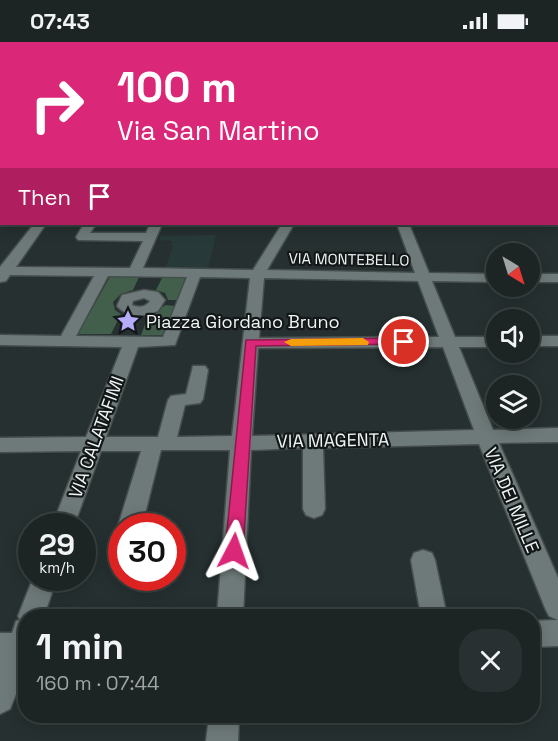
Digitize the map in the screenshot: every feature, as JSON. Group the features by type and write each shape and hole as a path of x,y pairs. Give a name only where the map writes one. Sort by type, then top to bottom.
{"street":[{"path":"2,274 39,225"},
{"path":"89,225 82,237 151,237"},
{"path":"136,271 156,225"},
{"path":"230,609 241,443 257,274 287,225"},
{"name":"VIA DEI MILLE","path":"403,225 448,342 558,608"},
{"path":"2,274 100,272 63,341"},
{"name":"VIA MONTEBELLO","path":"100,272 486,278"},
{"path":"144,294 152,273"},
{"path":"0,340 129,344 169,342 198,273"},
{"path":"540,278 558,278"},
{"path":"158,302 153,295 144,294 132,296 124,302 127,309 137,311 148,309 158,302 184,303"},
{"name":"VIA CALATAFIMI","path":"68,513 129,344 137,311"},
{"path":"540,341 558,341"},
{"path":"250,343 486,342"},
{"path":"135,513 177,400 194,399 200,370"},
{"name":"VIA MAGENTA","path":"0,445 241,443 558,435"},
{"path":"313,440 314,509"},
{"path":"423,560 433,609"},
{"path":"34,609 40,591"},
{"path":"540,634 558,633"},
{"path":"0,699 18,642"},
{"path":"222,741 223,723"}],"shaded area":[{"path":"216,235 208,270 165,269 173,246 172,241 159,240 161,236"}],"green space":[{"path":"111,275 140,275 133,290 121,294 113,302 115,310 121,314 111,334 78,334"},
{"path":"163,276 186,276 177,300 168,300 165,293 156,290"},
{"path":"166,305 175,306 165,335 141,335 149,314"}],"slow traffic":[{"path":"291,342 363,342"}],"place":[{"name":"Piazza Giordano Bruno","path":"128,321"}],"route":[{"path":"234,551 250,343 404,342"}]}
